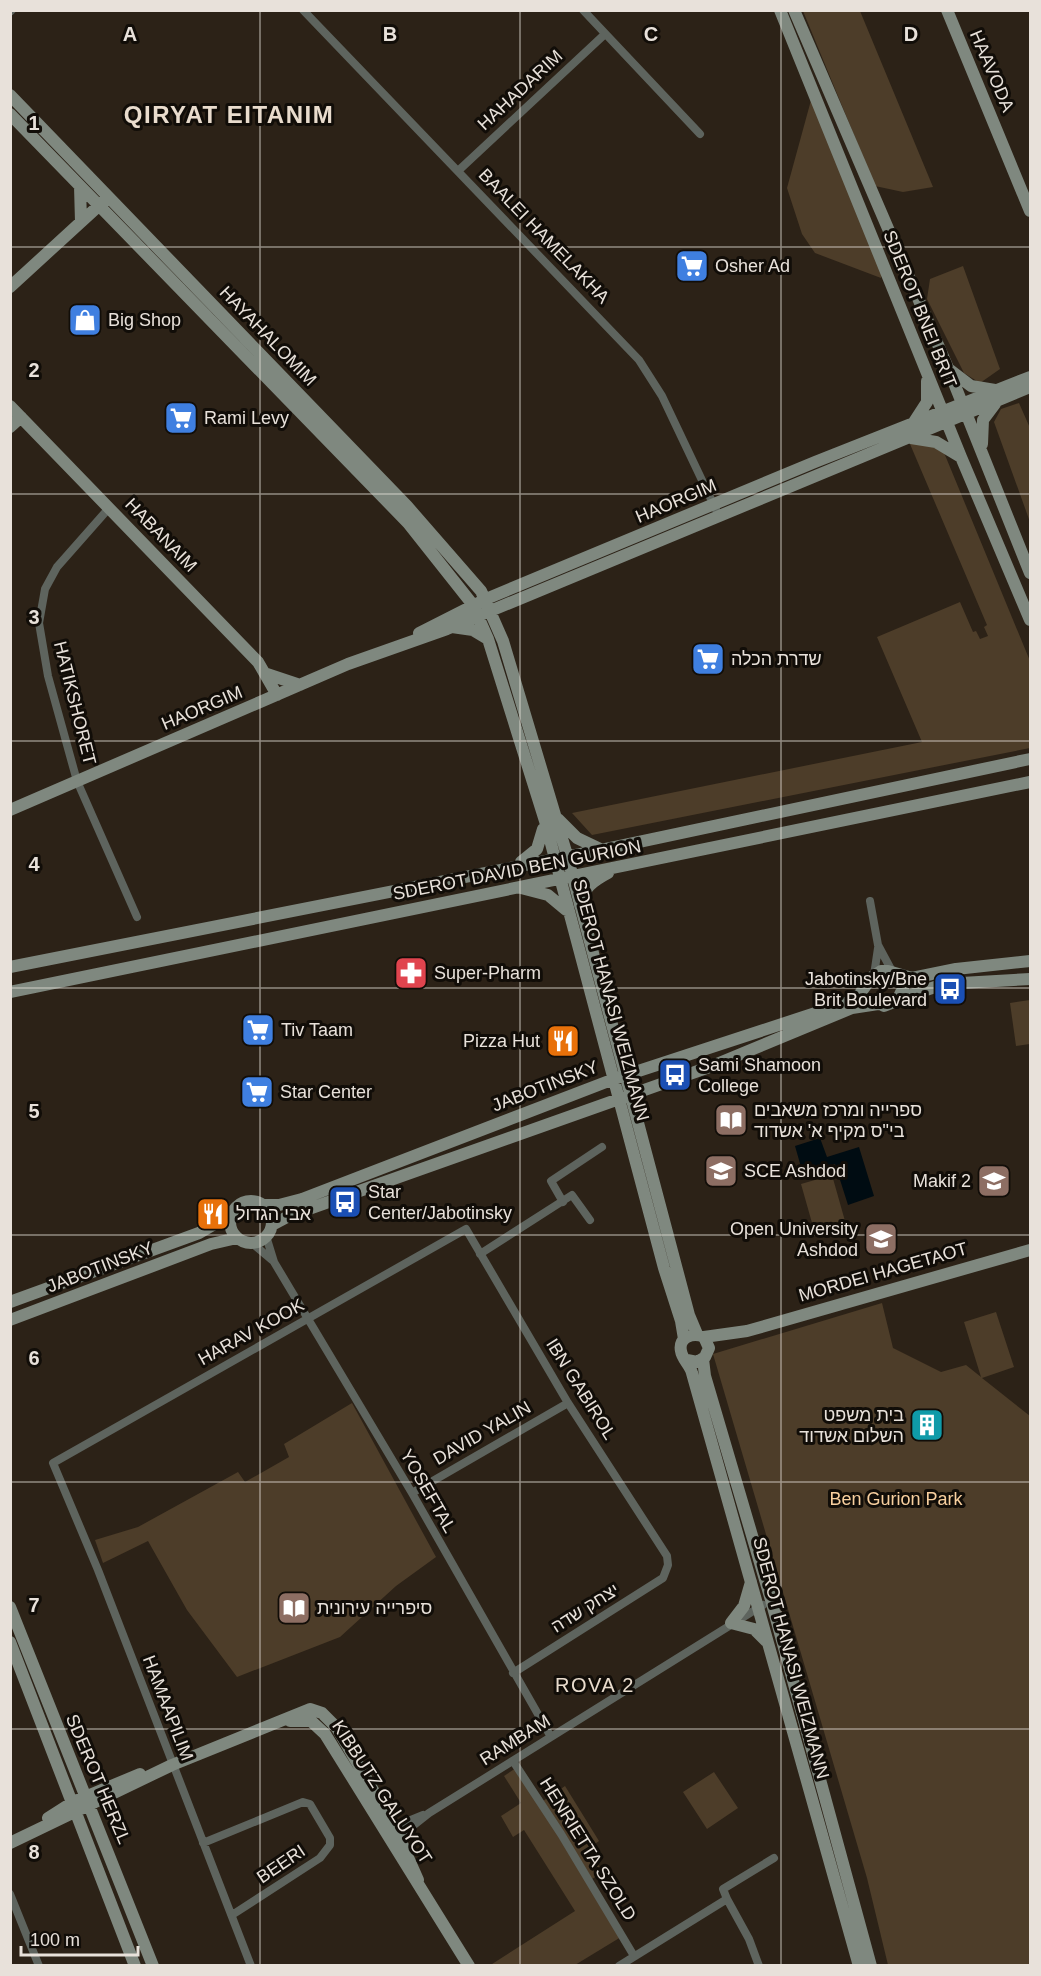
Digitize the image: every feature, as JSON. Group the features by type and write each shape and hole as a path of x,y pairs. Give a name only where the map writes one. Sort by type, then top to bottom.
{"street":[{"name":"BAALEI HAMELAKHA","path":"303,10 639,360 662,396 716,510"},
{"path":"583,10 700,134"},
{"name":"SDEROT BNEI BRIT","path":"780,10 961,457 1030,620"},
{"name":"SDEROT BNEI BRIT","path":"794,10 948,368 1030,573"},
{"name":"HAAVODA","path":"947,10 1030,211"},
{"name":"HAHADARIM","path":"458,171 605,34"},
{"name":"HAYAHALOMIM","path":"10,95 104,201 408,506 461,566 488,604"},
{"name":"HAYAHALOMIM","path":"10,114 80,184 104,201 113,218 408,523 476,610"},
{"path":"80,184 81,222"},
{"path":"10,287 104,201"},
{"path":"81,222 113,218"},
{"path":"948,368 975,388 1003,394 1030,387"},
{"path":"914,422 927,402 927,374"},
{"path":"984,460 982,423 989,409 1003,394 1030,377"},
{"name":"HAORGIM","path":"10,810 488,604 716,510 907,438 945,417 1003,394"},
{"name":"HABANAIM","path":"10,406 267,674 277,695"},
{"path":"10,427 21,417"},
{"name":"HAORGIM","path":"488,604 512,602 914,422 945,417"},
{"path":"907,438 936,442 961,457"},
{"name":"HATIKSHORET","path":"109,508 57,567 45,589 39,623 48,676 77,781 137,917"},
{"path":"499,629 512,602"},
{"name":"SDEROT HANASI WEIZMANN","path":"488,604 499,629 551,819 554,858 559,879 573,910 625,1099 689,1315 700,1336"},
{"name":"HAORGIM","path":"408,640 451,627 476,610"},
{"name":"SDEROT HANASI WEIZMANN","path":"476,610 551,819 567,855 572,876 573,910"},
{"path":"451,627 472,630 488,639"},
{"path":"267,674 300,685"},
{"name":"SDEROT DAVID BEN GURION","path":"10,967 601,850 1030,759"},
{"name":"SDEROT DAVID BEN GURION","path":"10,992 855,820 1030,782"},
{"path":"515,866 537,849 551,819 577,838 601,850"},
{"path":"517,887 548,896 573,910 588,886 619,867"},
{"path":"870,901 878,945 903,985 899,999"},
{"path":"878,945 869,996 878,1004 889,1005 899,999 945,984 1030,979"},
{"path":"871,979 883,971 919,977 956,969 1030,961"},
{"name":"JABOTINSKY","path":"265,1205 279,1205 302,1199 619,1078 846,1003 859,995 871,979"},
{"name":"JABOTINSKY","path":"269,1231 289,1216 625,1099 787,1037 844,1011 878,1004"},
{"name":"SDEROT HANASI WEIZMANN","path":"625,1099 664,1268 681,1321 684,1339"},
{"path":"563,1202 551,1181 602,1147"},
{"path":"480,1254 573,1196 590,1220"},
{"path":"246,1201 255,1201 265,1205 271,1213 269,1231 252,1243 237,1239 230,1228 230,1215 236,1206 246,1201"},
{"name":"JABOTINSKY","path":"10,1302 199,1233 230,1215"},
{"name":"IBN GABIROL","path":"465,1229 568,1403 667,1556 668,1565"},
{"name":"HARAV KOOK","path":"53,1463 465,1229"},
{"name":"YOSEFTAL","path":"269,1231 274,1262"},
{"name":"JABOTINSKY","path":"10,1320 211,1244 237,1239"},
{"name":"YOSEFTAL","path":"252,1243 274,1262 412,1493 551,1737"},
{"name":"MORDEI HAGETAOT","path":"700,1336 747,1331 1030,1250"},
{"name":"MORDEI HAGETAOT","path":"706,1356 747,1331"},
{"path":"700,1336 708,1344 706,1356 697,1362 687,1360 681,1350 684,1339 700,1336"},
{"name":"SDEROT HANASI WEIZMANN","path":"706,1356 705,1376 771,1600 871,1965"},
{"name":"SDEROT HANASI WEIZMANN","path":"687,1360 752,1581 767,1642 859,1965"},
{"name":"DAVID YALIN","path":"412,1493 568,1403"},
{"name":"HAMAAPILIM","path":"53,1463 102,1581 171,1765 251,1965"},
{"name":"יצחק שדה","path":"513,1673 663,1578 668,1565"},
{"path":"752,1581 744,1606 731,1623 754,1629 767,1642"},
{"name":"RAMBAM","path":"394,1834 771,1600"},
{"name":"SDEROT HERZL","path":"10,1607 153,1965"},
{"name":"SDEROT HERZL","path":"10,1642 135,1965"},
{"name":"KIBBUTZ GALUYOT","path":"272,1724 310,1709 322,1713 337,1728 418,1880 470,1965"},
{"name":"KIBBUTZ GALUYOT","path":"272,1724 305,1719 315,1723 394,1834"},
{"path":"10,1844 89,1800 272,1724"},
{"name":"HENRIETTA SZOLD","path":"513,1761 561,1834 634,1956"},
{"name":"BEERI","path":"203,1843 303,1802 310,1804 330,1838 330,1845 320,1858 232,1915"},
{"path":"756,1964 749,1939 723,1889 774,1858"},
{"path":"10,1894 39,1965"},
{"path":"619,1965 727,1899"}],"green space":[{"path":"803,11 860,11 933,187 903,192 875,186"},
{"path":"813,93 884,267 881,278 815,253 802,234 787,188"},
{"path":"963,266 1000,369 980,383 964,373 927,299 930,279"},
{"path":"1019,403 1030,428 1030,522 994,422 1001,409"},
{"path":"919,442 942,450 945,455 1030,661 1030,748 592,835 572,813 922,742 877,637 960,602 973,632 976,631 980,639 988,636 984,627 987,625 910,444"},
{"path":"1030,1000 1030,1044 1016,1046 1010,1003"},
{"path":"832,1175 845,1221 814,1230 801,1184"},
{"name":"Ben Gurion Park","path":"882,1303 893,1348 941,1372 966,1365 981,1377 964,1322 996,1312 1014,1367 982,1378 1030,1416 1030,1965 888,1965 867,1878 713,1354"},
{"path":"352,1403 436,1557 396,1586 340,1637 237,1677 187,1610 148,1541 103,1563 95,1540 138,1527 238,1472 245,1482 289,1457 284,1444"},
{"path":"516,1768 621,1937 575,1965 489,1966 575,1911 524,1830 513,1837 501,1816 521,1803 504,1776"},
{"path":"714,1772 738,1808 707,1829 683,1792"},
{"path":"565,1786 599,1841 588,1849 603,1872 592,1879 543,1801"}],"shaded area":[{"path":"820,1138 827,1157 859,1147 874,1196 848,1205 835,1164 803,1174 795,1146"}],"place":[{"name":"Osher Ad","path":"692,266"},
{"name":"Big Shop","path":"85,320"},
{"name":"Rami Levy","path":"181,418"},
{"name":"שדרת הכלה","path":"708,659"},
{"name":"Super-Pharm","path":"411,973"},
{"name":"Jabotinsky/Bne Brit Boulevard","path":"950,989"},
{"name":"Tiv Taam","path":"258,1030"},
{"name":"Pizza Hut","path":"563,1041"},
{"name":"Sami Shamoon College","path":"675,1075"},
{"name":"Star Center","path":"257,1092"},
{"name":"ספרייה ומרכז משאבים בי\"ס מקיף א' אשדוד","path":"731,1120"},
{"name":"SCE Ashdod","path":"721,1171"},
{"name":"Makif 2","path":"994,1181"},
{"name":"Star Center/Jabotinsky","path":"345,1202"},
{"name":"אבי הגדול","path":"213,1214"},
{"name":"Open University Ashdod","path":"881,1239"},
{"name":"בית משפט השלום אשדוד","path":"927,1425"},
{"name":"סיפרייה עירונית","path":"294,1608"}],"district":[{"name":"QIRYAT EITANIM","path":"229,115"},
{"name":"ROVA 2","path":"595,1685"}]}
